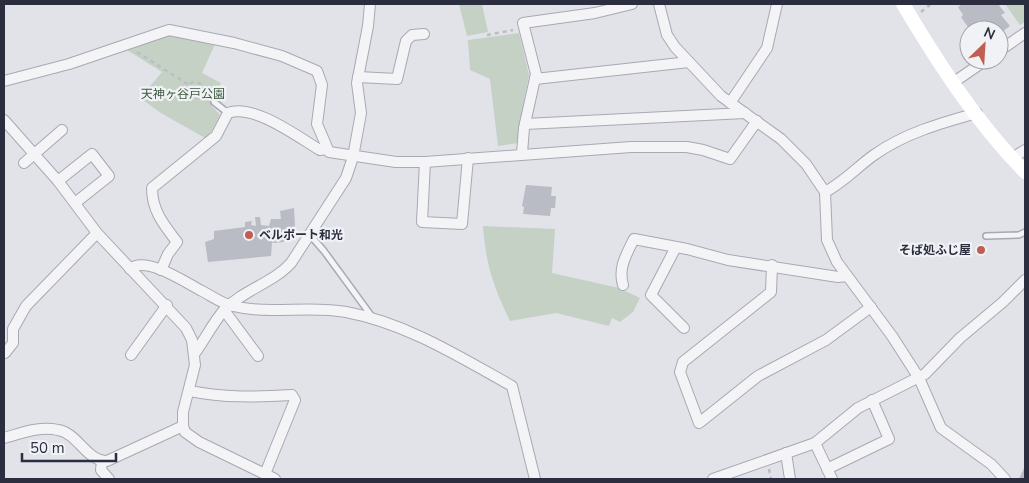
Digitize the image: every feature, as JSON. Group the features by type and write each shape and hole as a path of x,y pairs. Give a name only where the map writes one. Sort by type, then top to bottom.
{"street":[{"path":"195,353 227,308 260,283 282,272 291,263 346,178 353,157 361,113 358,77 368,26 370,4"},
{"path":"522,154 525,124 536,74 523,23 595,13 632,4"},
{"path":"659,4 667,35 689,62 730,103 781,138 794,151 825,192 827,240 837,262 892,336 919,378 941,428 991,464 1005,479"},
{"path":"730,103 767,48 777,4"},
{"path":"903,4 935,58 1012,158 1025,172"},
{"path":"4,81 69,64 169,30 234,43 282,56 317,71 322,85 317,124 329,152 396,162 425,162 522,154 571,153 630,147 687,147 730,159 757,120"},
{"path":"1009,44 1025,33"},
{"path":"358,77 397,79 406,41 412,35 424,34"},
{"path":"535,79 689,62"},
{"path":"954,82 971,70"},
{"path":"161,270 168,254 177,242 160,219 152,201 152,188 216,136 228,113 235,110 264,117 320,150 327,149"},
{"path":"525,124 745,113"},
{"path":"825,192 840,184 875,154 917,132 977,113"},
{"path":"4,120 58,180 97,233 167,305 186,328 195,353 194,376 183,412 183,426 191,438 270,477 295,400 292,395 251,398 214,396 190,391"},
{"path":"24,163 62,130"},
{"path":"1012,158 1025,150"},
{"path":"58,180 92,154 109,176 75,203"},
{"path":"425,162 422,222 462,224 468,158"},
{"path":"6,353 12,343 13,329 26,306 97,233"},
{"path":"623,285 620,275 622,263 634,239 728,260 772,265 838,277 847,276"},
{"path":"676,247 651,295 684,328"},
{"path":"130,269 133,266 151,265 227,308 343,312 374,319 406,331 448,351 512,386 535,479"},
{"path":"772,265 771,292 683,362 680,372 699,423 758,376 826,340 871,307"},
{"path":"713,479 815,442 858,408 919,378 1025,280"},
{"path":"131,355 167,305"},
{"path":"227,308 258,356"},
{"path":"827,469 889,439 872,400"},
{"path":"4,438 30,430 59,430 67,433 98,461 107,461 183,426"},
{"path":"815,442 832,479"},
{"path":"786,453 790,479"},
{"path":"102,461 101,470 109,479"}],"lane":[{"path":"214,102 228,113"},
{"path":"986,236 1020,235 1025,232"},
{"path":"309,235 324,251 374,319"}],"path":[{"path":"918,14 931,4"},
{"path":"487,35 517,30"},
{"path":"129,47 189,85"},
{"path":"193,82 200,83 203,93 199,96 192,96 188,90 189,85 193,82"}],"green space":[{"path":"459,4 482,4 488,32 467,36"},
{"path":"1005,4 1025,4 1025,22 1020,25"},
{"path":"519,33 529,75 519,125 518,143 498,146 490,79 470,70 468,40"},
{"name":"天神ヶ谷戸公園","path":"167,35 215,44 202,73 221,83 211,105 220,115 210,134 205,138 161,113 140,98 162,72 127,50"},
{"path":"483,226 555,229 552,273 619,288 640,298 633,312 620,322 612,318 609,326 556,313 510,321 491,275"}],"building":[{"path":"962,4 998,4 1005,13 1001,15 1005,20 963,20 961,17 963,15 958,7"},
{"path":"526,185 552,187 551,196 556,196 555,208 551,208 550,216 523,214 524,207 522,206"},
{"name":"ベルポート和光","path":"294,208 295,226 285,230 284,242 272,243 271,256 208,262 205,242 214,239 214,231 245,227 245,222 252,221 251,225 256,226 255,217 260,217 261,225 269,226 271,219 281,219 280,211"},
{"path":"1025,466 1025,479 1019,479"}],"place":[{"name":"ベルポート和光","path":"249,235"},
{"name":"そば処ふじ屋","path":"981,250"}]}
